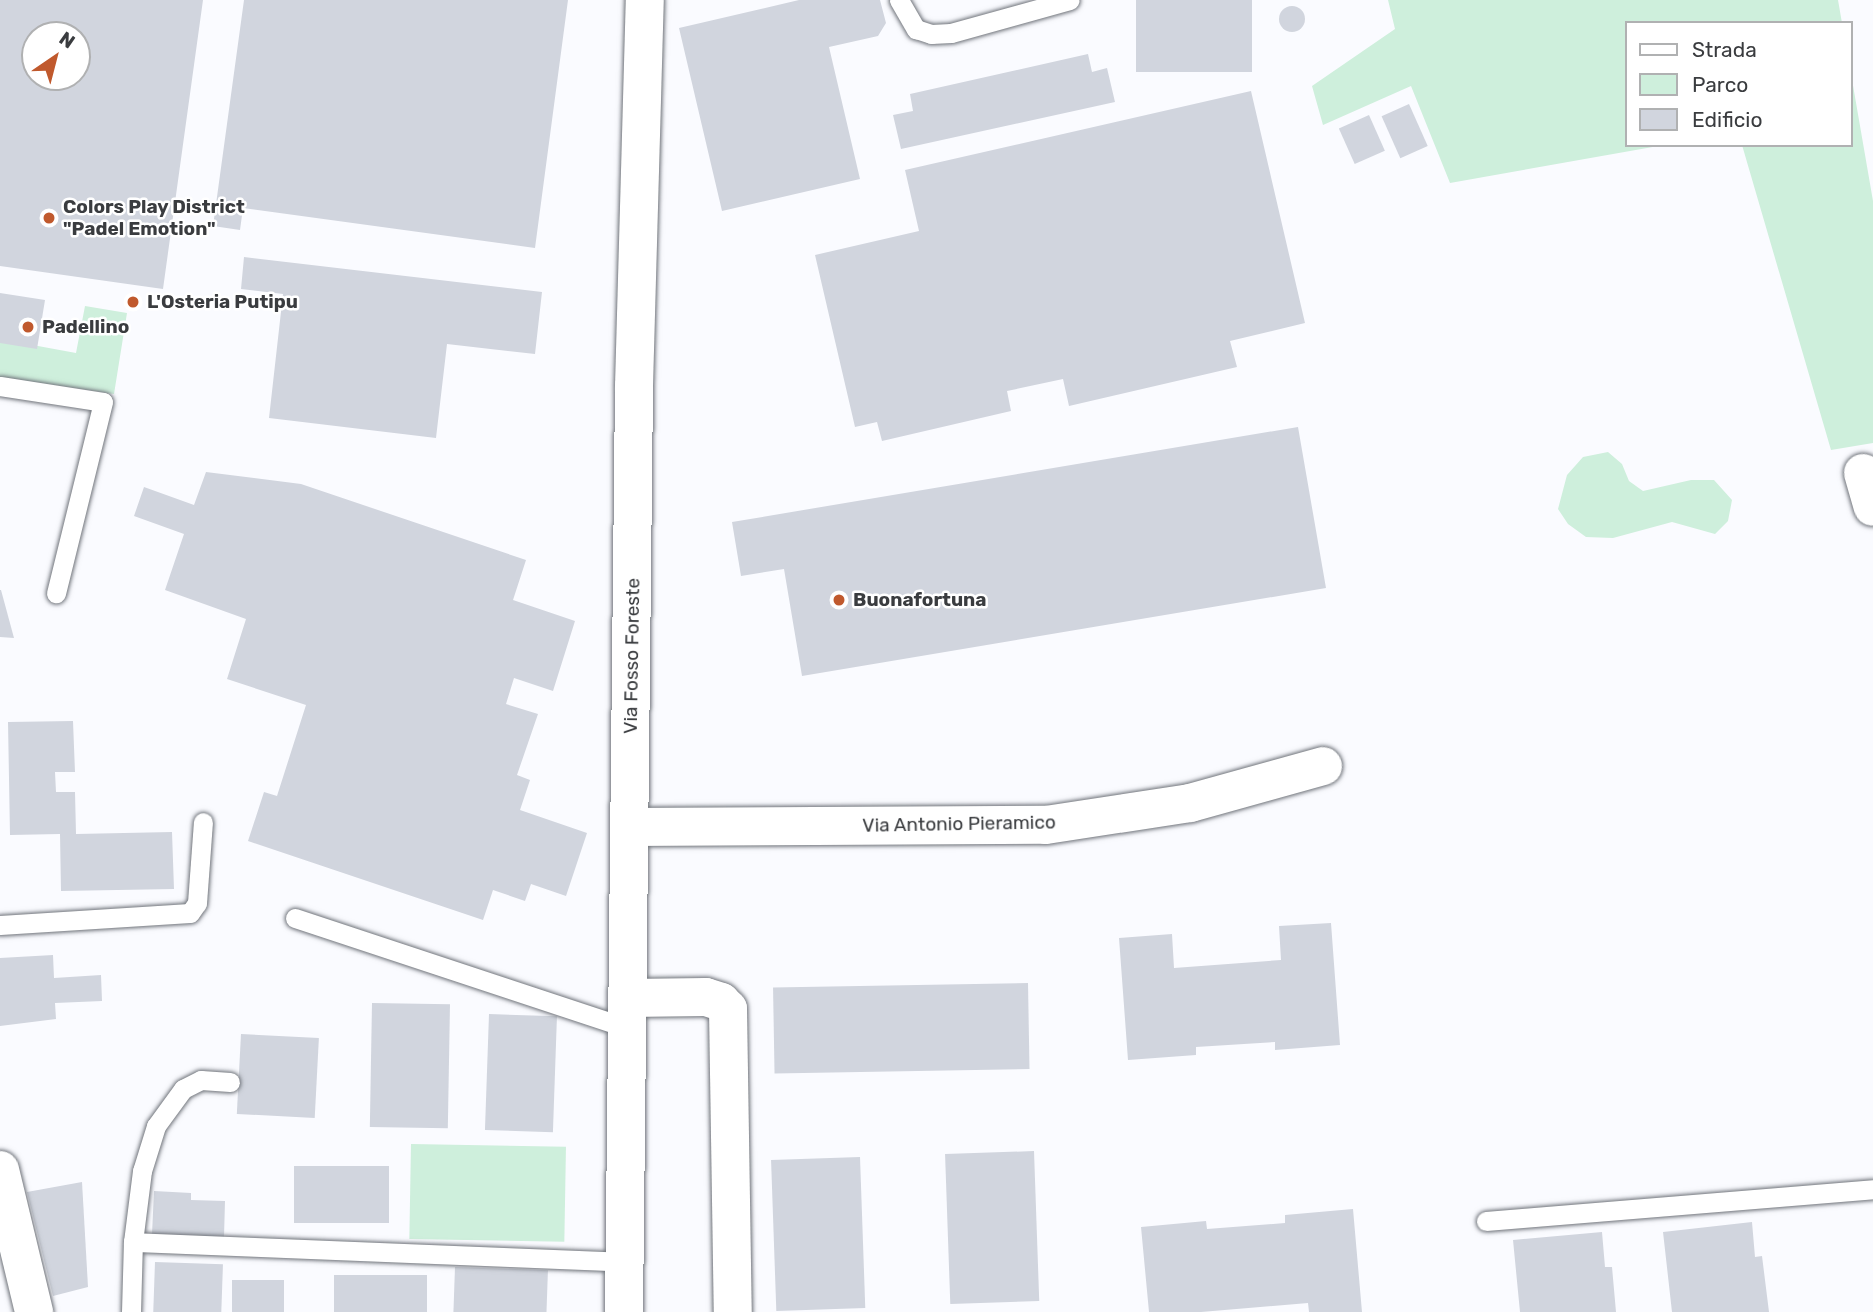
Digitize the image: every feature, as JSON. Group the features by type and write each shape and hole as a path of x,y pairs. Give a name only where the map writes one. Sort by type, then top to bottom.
{"main road":[{"name":"Via Fosso Foreste","path":"624,1312 634,386 645,0"},
{"name":"Via Antonio Pieramico","path":"630,827 1046,825 1190,803 1323,766"},
{"path":"628,1013 706,996 721,1002 728,1009 733,1312"},
{"path":"0,1170 33,1312"}],"lane":[{"path":"899,0 916,29 932,34 951,33 1070,0"},
{"path":"0,386 103,402 56,593"},
{"path":"0,925 190,913 197,903 204,822"},
{"path":"295,918 628,1013"},
{"path":"131,1312 133,1242 142,1171 156,1126 183,1089 201,1080 230,1082"},
{"path":"1486,1221 1873,1189"},
{"path":"133,1242 625,1262"}],"green space":[{"path":"1388,0 1838,0 1842,21 1624,21 1624,147 1653,147 1450,183 1411,86 1323,125 1312,86 1395,29"},
{"path":"1852,80 1873,201 1873,443 1831,450 1743,147 1852,147"},
{"path":"85,306 127,313 114,394 0,377 0,339 76,353"},
{"path":"1608,452 1622,464 1629,481 1643,491 1691,480 1714,480 1732,500 1728,521 1715,534 1672,522 1613,538 1586,537 1568,524 1558,509 1567,475 1583,457"},
{"path":"411,1144 566,1147 564,1242 409,1239"}],"building":[{"path":"0,0 203,0 163,289 0,266"},
{"path":"244,0 568,0 535,248 243,208 240,230 213,226"},
{"path":"799,0 880,0 886,23 878,36 829,47 860,179 722,211 679,28"},
{"path":"1136,0 1252,0 1252,72 1136,72"},
{"path":"1292,6 1301,10 1305,19 1301,28 1292,32 1283,28 1279,19 1283,10"},
{"path":"1088,54 1092,72 1107,68 1115,102 901,149 893,115 913,111 910,94"},
{"path":"1251,91 1305,323 1230,341 1237,367 1069,406 1063,379 1007,391 1011,411 882,441 877,422 855,427 815,255 919,231 905,170"},
{"path":"1409,104 1428,146 1400,158 1382,116"},
{"path":"1369,115 1385,151 1355,164 1339,128"},
{"path":"244,257 542,292 535,354 447,344 436,438 269,418 283,294 241,289"},
{"path":"0,293 45,300 37,349 0,343"},
{"path":"1298,427 1326,588 802,676 784,569 741,576 732,522"},
{"path":"206,472 301,484 526,560 513,600 575,621 553,691 514,678 506,704 538,714 517,775 530,780 520,810 587,833 566,896 531,884 525,901 493,890 483,920 248,841 264,792 277,796 306,705 227,679 246,619 165,590 184,534 134,516 144,487 194,505"},
{"path":"1,590 14,638 0,637"},
{"path":"73,721 75,772 55,772 56,792 75,792 76,834 172,832 174,889 61,891 60,834 10,835 8,722"},
{"path":"1331,923 1340,1045 1275,1050 1275,1042 1196,1047 1196,1055 1128,1060 1119,938 1172,934 1174,968 1281,960 1279,926"},
{"path":"53,955 54,978 101,975 102,1001 55,1003 56,1019 0,1026 0,958"},
{"path":"1028,983 1030,1069 775,1073 773,987"},
{"path":"372,1003 450,1004 448,1128 370,1127"},
{"path":"489,1014 557,1016 553,1132 485,1130"},
{"path":"241,1034 319,1038 315,1118 237,1114"},
{"path":"1034,1151 1039,1301 950,1304 945,1154"},
{"path":"860,1157 865,1308 776,1311 771,1160"},
{"path":"294,1166 389,1166 389,1223 294,1223"},
{"path":"82,1182 88,1287 53,1296 27,1192"},
{"path":"154,1191 191,1193 191,1200 225,1201 224,1237 152,1234"},
{"path":"1353,1209 1362,1312 1309,1312 1308,1303 1201,1312 1149,1312 1141,1227 1206,1221 1207,1229 1285,1223 1285,1215"},
{"path":"1752,1222 1755,1257 1762,1256 1769,1312 1672,1312 1663,1232"},
{"path":"1602,1232 1605,1267 1612,1267 1616,1312 1520,1312 1513,1240"},
{"path":"155,1262 223,1264 221,1312 153,1312"},
{"path":"455,1267 548,1270 546,1312 453,1312"},
{"path":"334,1275 427,1275 427,1312 334,1312"},
{"path":"232,1280 284,1280 284,1312 232,1312"}],"place":[{"name":"Colors Play District \"Padel Emotion\"","path":"49,218"},
{"name":"L'Osteria Putipu","path":"133,302"},
{"name":"Padellino","path":"28,327"},
{"name":"Buonafortuna","path":"839,600"}]}
